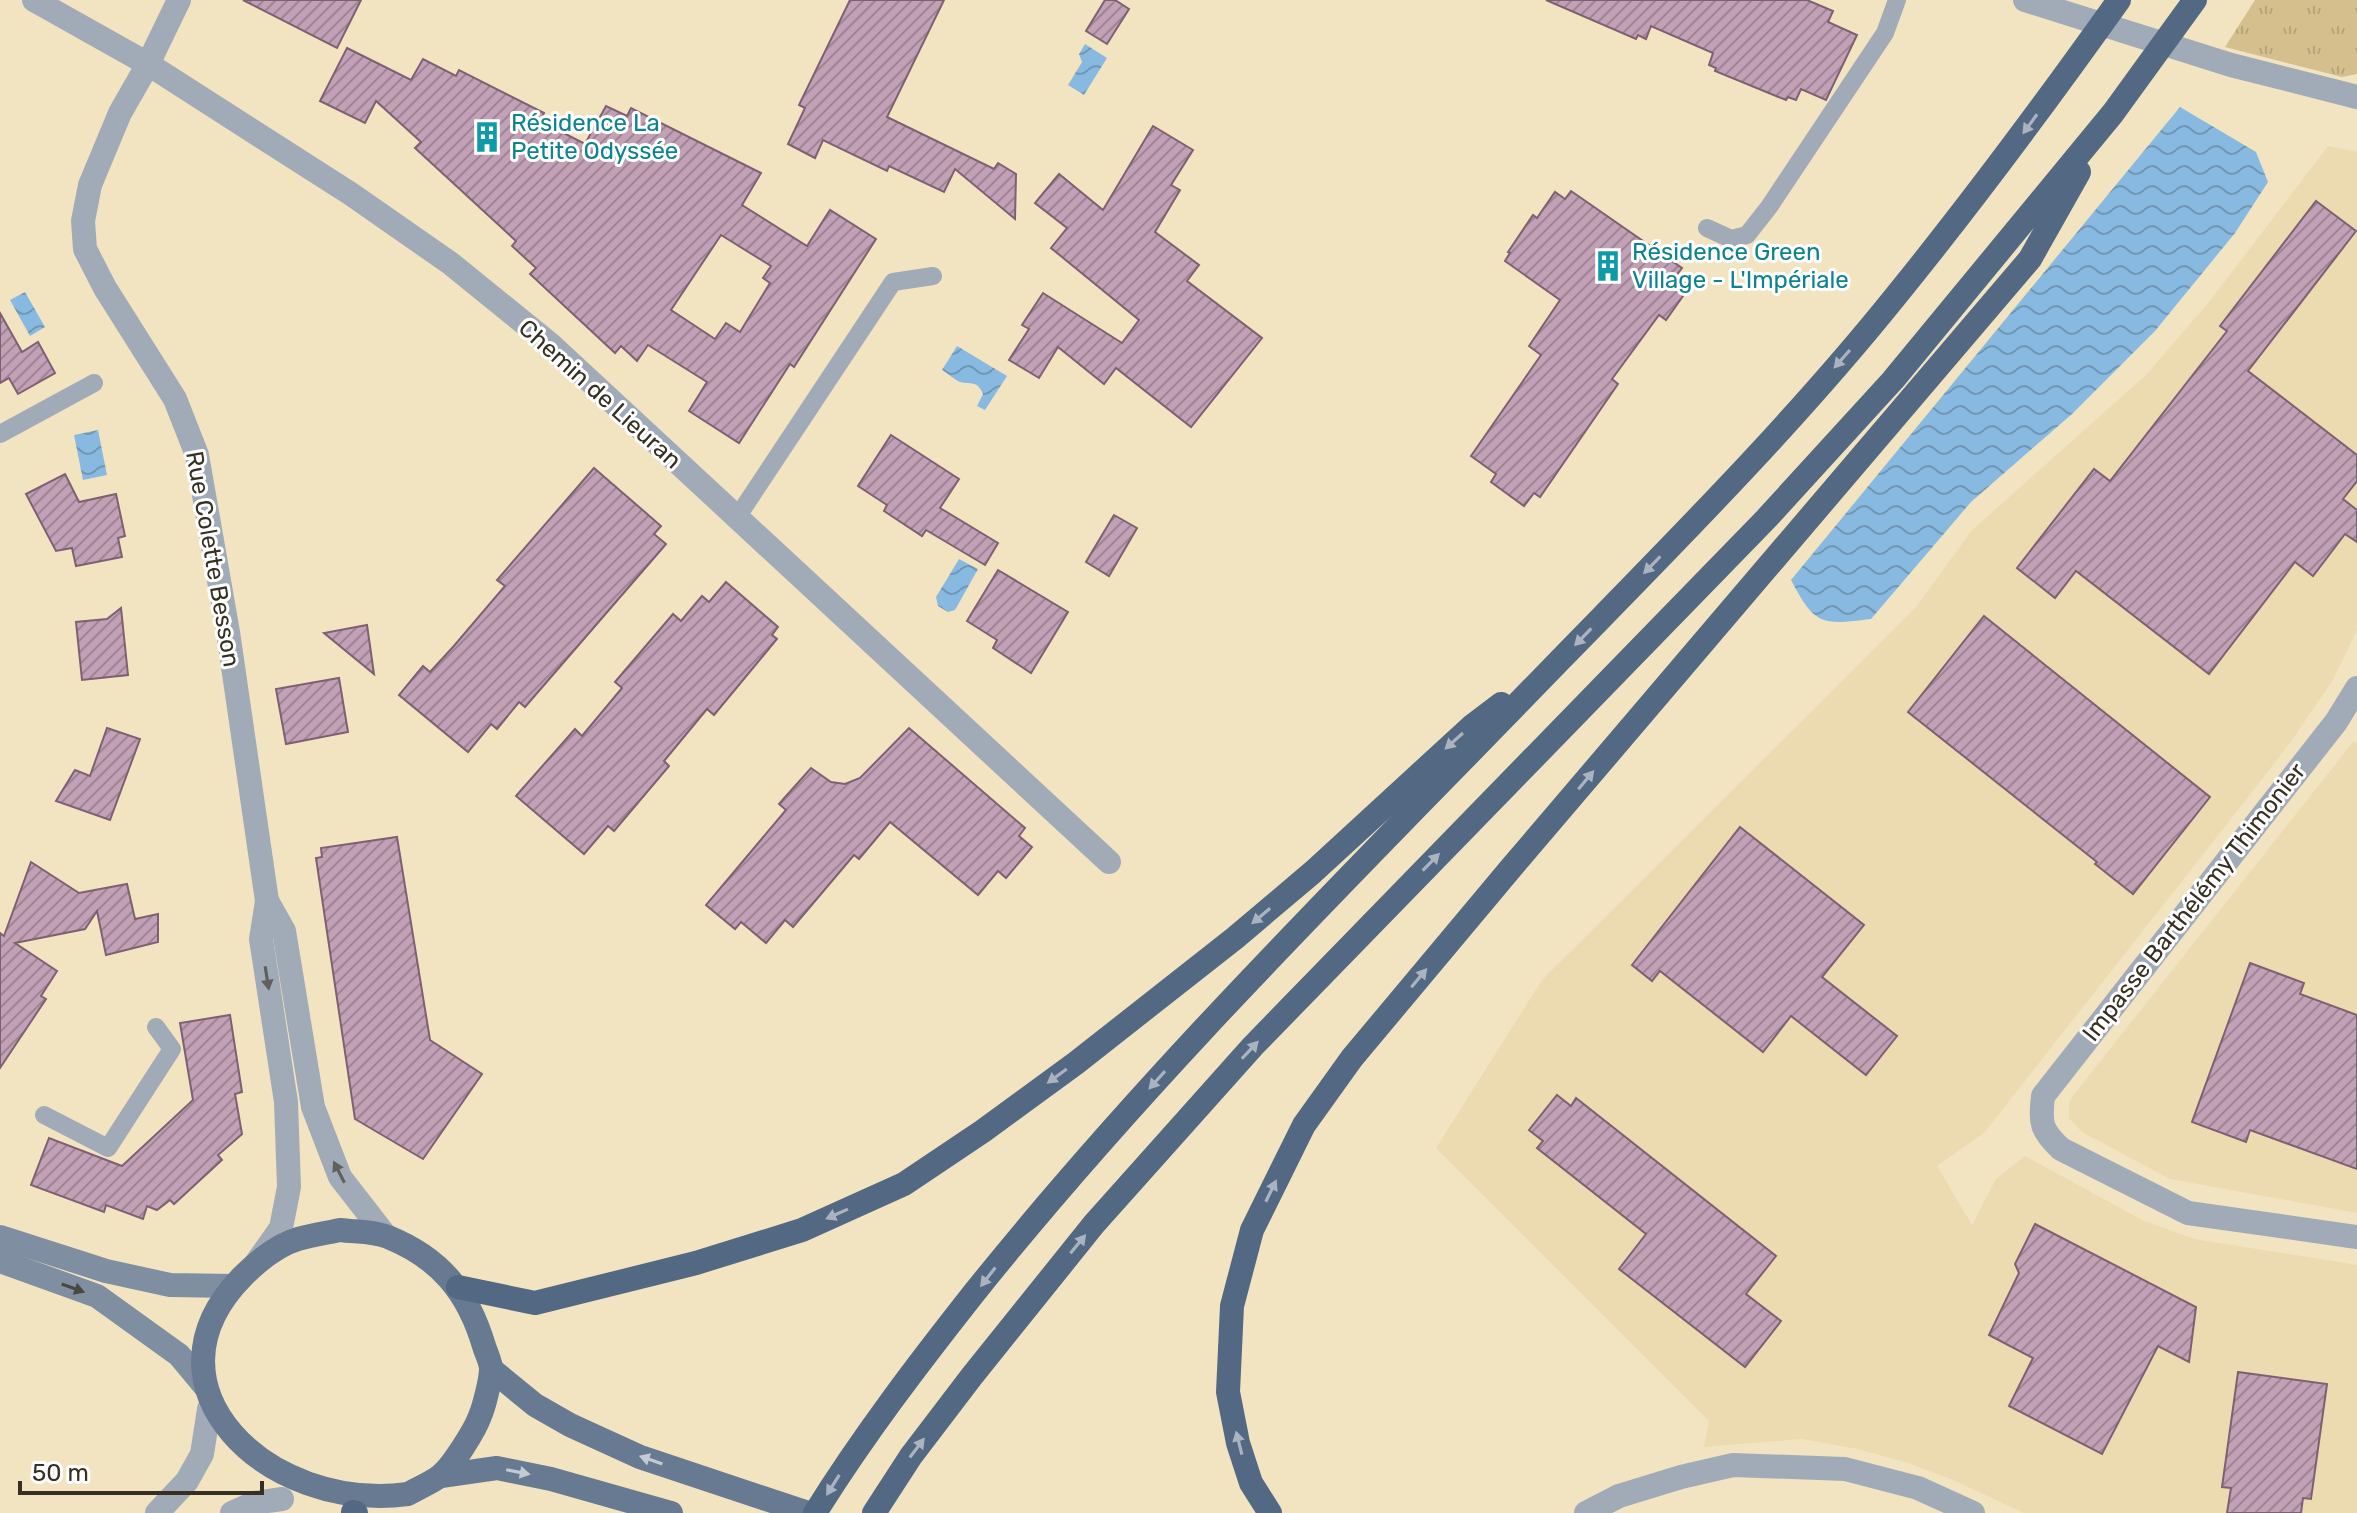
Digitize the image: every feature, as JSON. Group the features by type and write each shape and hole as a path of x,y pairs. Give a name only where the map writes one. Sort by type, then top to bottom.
{"highway":[{"path":"815,1513 849,1459 934,1344 1010,1248 1100,1143 1299,928 1752,459 1882,313 1991,176 2119,0"},
{"path":"874,1513 911,1456 1094,1224 1317,980 1766,519 1893,380 2113,113 2191,6"},
{"path":"1270,1513 1251,1483 1238,1443 1228,1392 1232,1306 1252,1230 1304,1125 1352,1058 1511,868 2030,259 2113,113"},
{"path":"458,1287 535,1303 696,1263 802,1230 904,1184 1064,1071 1223,948 1313,872 1472,726 1561,660"}],"main road":[{"path":"289,1502 248,1474 224,1442 209,1409 204,1385 203,1349 215,1316 233,1286 257,1262 296,1239 340,1230 385,1235 425,1255 458,1287 478,1325 491,1369 480,1417 441,1476"},
{"path":"0,1237 106,1271 170,1285 233,1286"},
{"path":"0,1261 97,1296 179,1355 204,1385"},
{"path":"491,1369 535,1405 640,1457 808,1513"},
{"path":"325,1510 354,1512 397,1499 441,1476 497,1468 551,1479 671,1513"}],"street":[{"name":"Chemin de Lieuran","path":"34,0 148,64 351,194 450,263 550,344 1109,862"},
{"name":"Rue Colette Besson","path":"179,0 120,113 90,185 83,221 85,249 105,288 175,399 197,455 228,632 267,901 261,939 286,1102 289,1187 281,1228 257,1262"},
{"path":"2025,0 2231,65 2322,89 2357,94"},
{"name":"Impasse Barthélémy Thimonier","path":"2357,688 2336,722 2043,1096 2040,1119 2046,1134 2061,1149 2188,1213 2357,1237"},
{"name":"Rue Colette Besson","path":"267,901 284,931 313,1107 340,1177 385,1235"},
{"path":"157,1513 187,1481 202,1454 209,1409"},
{"path":"1586,1513 1619,1496 1733,1465 1845,1469 1918,1488 1973,1513"},
{"path":"232,1513 254,1503 289,1502"}],"lane":[{"path":"1707,228 1731,239 1747,235 1885,33 1897,0"},
{"path":"736,519 893,282 933,276"},
{"path":"0,434 94,383"},
{"path":"44,1115 108,1148 172,1049 156,1027"}],"shaded area":[{"path":"2328,146 2357,152 2357,630 2333,680 2249,796 1984,1133 1937,1166 1972,1225 1996,1179 2025,1156 2144,1221 2195,1239 2357,1265 2357,1513 2024,1513 1953,1480 1858,1449 1802,1439 1704,1447 1709,1421 1436,1148 1542,980 1916,607 1972,530 2146,375 2209,302"},
{"path":"2353,742 2357,742 2357,1213 2170,1179 2082,1132 2069,1118 2069,1103 2075,1093"}],"green space":[{"path":"2255,0 2357,0 2357,74 2342,77 2225,47"}],"water":[{"path":"1085,44 1107,58 1084,95 1068,85 1082,62 1079,54"},
{"path":"2180,107 2256,152 2268,182 2235,233 2155,331 2072,414 1971,502 1871,619 1841,622 1822,619 1814,614 1791,580"},
{"path":"25,292 45,327 30,336 10,300"},
{"path":"957,346 1007,376 985,410 977,406 983,394 979,387 960,382 942,370"},
{"path":"98,430 107,475 83,480 74,435"},
{"path":"959,559 978,569 955,610 948,612 938,606 936,597"}],"building":[{"path":"243,0 361,0 337,48"},
{"path":"850,0 944,0 887,117 994,169 998,163 1016,174 1015,219 955,169 944,192 889,166 887,171 823,140 815,158 788,144 805,108 799,105"},
{"path":"1105,0 1115,0 1129,9 1107,44 1086,31"},
{"path":"1546,0 1807,0 1833,11 1828,22 1857,35 1826,100 1801,89 1796,100 1788,97 1786,100 1715,71 1716,68 1709,65 1713,53 1651,26 1646,39 1638,35 1636,39"},
{"path":"347,48 411,80 423,59 456,76 459,70 544,113 540,121 585,144 606,106 627,116 631,108 761,173 742,205 807,246 830,210 876,239 794,367 790,364 739,443 689,411 707,382 648,345 637,361 621,346 615,353 530,274 536,268 512,246 516,241 415,148 421,142 376,101 365,123 320,101","holes":["721,235 771,266 763,278 770,283 740,332 726,323 715,339 671,310"]},
{"path":"1153,126 1193,150 1171,185 1180,190 1155,232 1199,265 1187,281 1262,338 1191,427 1116,368 1104,384 1058,347 1039,378 1009,360 1029,329 1022,325 1043,293 1122,343 1139,320 1051,248 1067,228 1035,203 1059,174 1103,210"},
{"path":"1571,191 1682,268 1676,276 1690,286 1666,320 1659,315 1612,379 1618,384 1540,497 1534,493 1524,506 1491,482 1496,474 1471,456 1541,355 1529,346 1560,300 1505,261 1508,252 1533,215 1537,218 1555,192 1565,199"},
{"path":"2316,201 2356,231 2248,371 2357,455 2357,481 2343,499 2357,510 2357,542 2345,534 2313,576 2295,562 2209,674 2076,571 2055,598 2017,568 2094,469 2110,481 2227,331 2220,326"},
{"path":"0,313 22,352 38,342 55,373 18,394 9,378 0,383"},
{"path":"891,435 959,479 940,508 998,543 985,565 926,530 922,536 884,511 887,505 858,486"},
{"path":"594,468 661,526 654,534 666,544 525,707 519,702 497,729 491,724 468,752 399,695 423,666 430,672 453,647 505,586 497,580"},
{"path":"65,474 79,502 116,494 125,536 118,538 122,557 76,566 72,548 56,551 26,494"},
{"path":"1114,515 1137,528 1109,576 1086,562"},
{"path":"998,570 1068,612 1031,673 993,648 997,640 967,621"},
{"path":"726,582 778,627 772,635 777,639 714,715 707,709 664,761 669,766 614,831 608,826 584,854 516,796 575,729 582,736 622,688 615,682 673,614 681,621 702,596 709,602"},
{"path":"121,608 128,675 82,680 76,622 107,619"},
{"path":"1984,616 2210,797 2133,894 1908,712"},
{"path":"367,625 374,674 324,633"},
{"path":"339,678 348,732 286,744 276,689"},
{"path":"107,728 140,739 110,820 56,801 75,770 90,776"},
{"path":"909,728 1025,828 1019,836 1032,847 1006,878 998,871 978,895 890,822 859,859 854,855 793,927 785,920 766,943 741,922 735,929 706,905 786,810 779,804 811,768 831,782 845,784 860,778"},
{"path":"1740,827 1864,925 1822,977 1897,1036 1866,1075 1791,1016 1763,1052 1660,971 1652,981 1632,965"},
{"path":"397,837 430,1040 482,1074 423,1159 355,1119 316,858 322,857 321,848"},
{"path":"31,862 79,893 127,884 135,919 158,914 158,942 106,955 97,911 85,929 15,943 57,971 41,996 46,999 0,1068 0,933 4,936"},
{"path":"2250,963 2304,983 2300,994 2357,1015 2357,1169 2250,1130 2246,1142 2192,1122"},
{"path":"230,1015 242,1092 235,1094 242,1134 218,1155 222,1160 174,1204 170,1200 157,1210 147,1206 143,1219 106,1205 104,1212 31,1185 49,1138 122,1166 193,1100 180,1023"},
{"path":"1557,1095 1571,1106 1576,1098 1776,1256 1746,1294 1781,1321 1745,1367 1619,1269 1646,1234 1537,1148 1543,1141 1529,1130"},
{"path":"2035,1224 2196,1307 2189,1362 2158,1346 2102,1454 2009,1406 2033,1358 1989,1335 2019,1273 2015,1264"},
{"path":"2238,1372 2327,1384 2311,1499 2303,1498 2301,1513 2227,1513 2231,1488 2222,1487"}],"place":[{"name":"Résidence La Petite Odyssée","path":"487,137"},
{"name":"Résidence Green Village - L'Impériale","path":"1608,266"}]}
